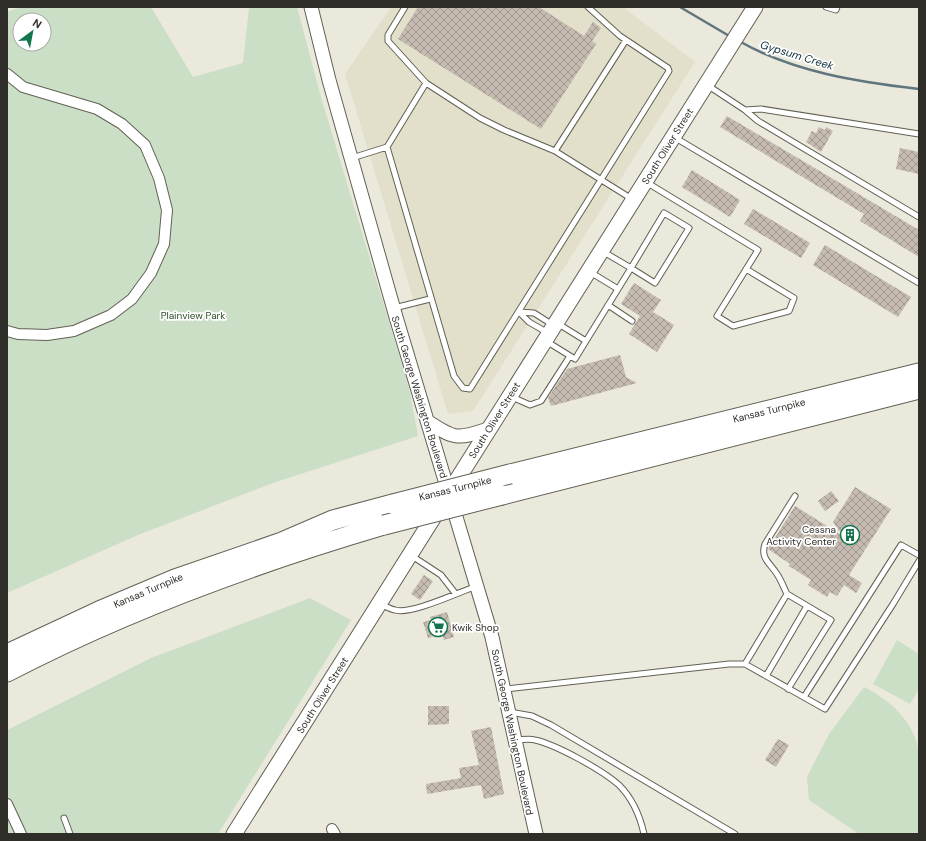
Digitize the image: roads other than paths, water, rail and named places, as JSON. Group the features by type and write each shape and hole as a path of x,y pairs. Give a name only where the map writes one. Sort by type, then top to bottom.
{"highway":[{"name":"Kansas Turnpike","path":"7,654 99,611 174,579 282,542 332,520 510,474 919,373"},
{"name":"Kansas Turnpike","path":"7,672 87,634 166,600 334,540 384,525 919,389"}],"main road":[{"name":"South Oliver Street","path":"234,834 753,10"}],"street":[{"name":"South George Washington Boulevard","path":"311,7 351,159 393,308 477,586 505,689 536,834"},
{"path":"7,74 23,87 97,109 122,124 145,145 159,178 167,210 164,244 151,273 132,299 111,315 74,331 47,336 18,334 7,331"},
{"path":"427,420 447,434 460,437 488,429"},
{"path":"7,804 21,834"}],"lane":[{"path":"404,7 388,35 388,41 426,83 478,117 504,130 555,151 633,200"},
{"path":"387,147 430,299 454,376 463,388 467,390 473,386 668,74 668,68 626,40 588,7"},
{"path":"826,7 836,10 837,7"},
{"path":"555,151 626,40"},
{"path":"351,159 387,147 426,83"},
{"path":"706,85 758,121 919,217"},
{"path":"744,110 761,109 919,134"},
{"path":"673,136 919,283"},
{"path":"645,182 758,250 746,269 717,316 734,326 788,311 794,298 746,269"},
{"path":"519,312 534,313 551,330 570,356 575,359 608,306 618,289 631,268 664,213 689,228 655,283 631,268 602,250"},
{"path":"588,271 618,289"},
{"path":"393,308 430,299"},
{"path":"608,306 632,321"},
{"path":"519,312 529,322 586,341"},
{"path":"510,395 530,405 541,401 570,356"},
{"path":"788,688 831,620 787,594 777,574 765,558 763,551 765,544 795,496"},
{"path":"804,698 901,545 919,556"},
{"path":"409,555 441,575 455,593"},
{"path":"505,689 729,664 745,664 825,709 919,562"},
{"path":"379,603 395,610 403,611 437,602 455,593 477,586"},
{"path":"745,664 787,594"},
{"path":"766,676 806,606"},
{"path":"509,712 532,716 551,725 735,834"},
{"path":"515,740 534,740 548,744 604,774 619,786 631,802 637,812 644,834"},
{"path":"64,818 70,834"}],"waterway":[{"name":"Gypsum Creek","path":"680,7 731,37"},
{"name":"Gypsum Creek","path":"739,41 781,61 826,74 873,83 919,89"}],"place":[{"name":"Cessna Activity Center","path":"850,535"},
{"name":"Kwik Shop","path":"438,627"}],"park label":[{"name":"Plainview Park","path":"193,315"}]}
